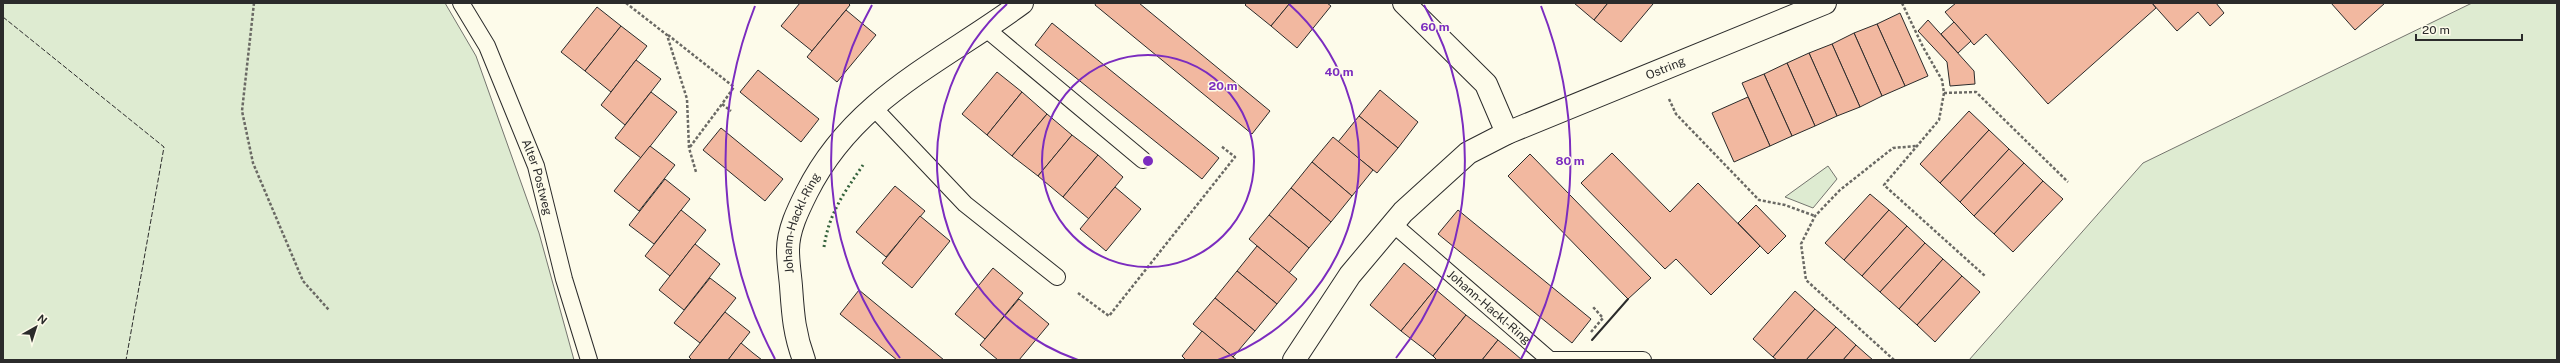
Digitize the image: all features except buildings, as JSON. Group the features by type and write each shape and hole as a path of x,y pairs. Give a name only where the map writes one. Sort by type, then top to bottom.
{"street":[{"name":"Johann-Hackl-Ring","path":"804,360 794,332 788,249 795,215 815,177 845,134 873,107 940,56 986,28 1022,3"},
{"path":"1294,360 1350,275 1393,224 1446,171 1468,153 1507,133 1486,84 1404,3"},
{"name":"Ostring","path":"1507,133 1825,3"}],"lane":[{"name":"Alter Postweg","path":"461,3 487,46 536,166 564,279 589,360"},
{"path":"986,28 1143,160"},
{"path":"873,107 965,204 1057,277"},
{"name":"Johann-Hackl-Ring","path":"1393,224 1550,360 1643,360"}],"path":[{"path":"254,3 242,111 253,163 276,222 303,281 329,310"},
{"path":"626,3 734,87 689,148"},
{"path":"1902,3 1923,47 1942,80 1944,93 1939,120 1884,185 1985,276"},
{"path":"667,35 687,99 689,148 696,172"},
{"path":"1944,93 1976,92 2068,182"},
{"path":"1668,97 1676,114 1759,200 1785,205 1815,216"},
{"path":"722,104 731,111"},
{"path":"1057,277 1109,316 1235,157 1221,146"},
{"path":"1894,360 1806,280 1802,244 1815,216 1840,190 1893,148 1916,146"}],"green space":[{"path":"3,3 445,3 476,56 539,233 574,360 3,360"},
{"path":"2472,3 2557,3 2557,360 1969,360 2143,163"},
{"path":"1828,166 1837,179 1813,208 1785,197"}],"hedge":[{"path":"824,247 826,235 838,204 863,165"}],"fence":[{"path":"3,17 164,147 126,360"}],"wall":[{"path":"1592,340 1628,299"}]}
